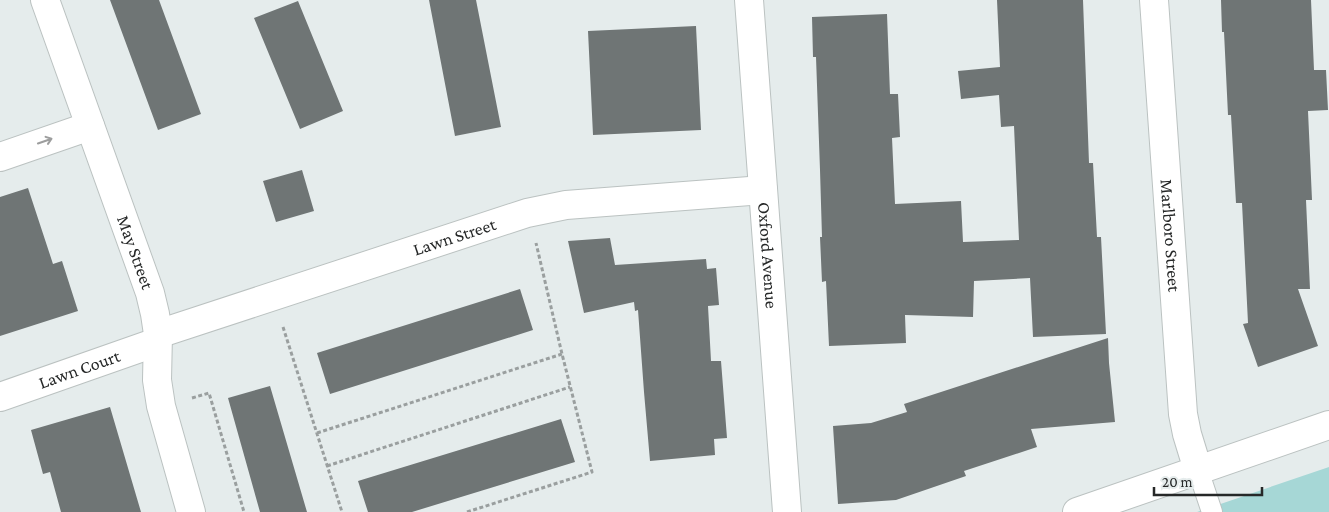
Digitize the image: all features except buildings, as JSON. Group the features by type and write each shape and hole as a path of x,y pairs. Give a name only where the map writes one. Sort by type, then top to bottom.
{"street":[{"name":"May Street","path":"45,0 147,283 155,314 157,380 161,406 192,512"},
{"name":"Oxford Avenue","path":"749,0 787,512"},
{"name":"Marlboro Street","path":"1154,0 1183,414 1198,470"},
{"path":"0,157 90,126"},
{"name":"Lawn Street","path":"157,338 540,210 566,205 763,190"},
{"name":"Lawn Court","path":"0,397 157,338"},
{"path":"1077,512 1329,425"}],"lane":[{"path":"1198,470 1212,512"}],"path":[{"path":"467,512 592,472 535,240"},
{"path":"282,323 342,512"},
{"path":"317,433 562,354"},
{"path":"327,466 570,387"},
{"path":"188,400 209,393 244,512"}],"shaded area":[{"path":"1329,467 1329,512 1197,512"}]}
